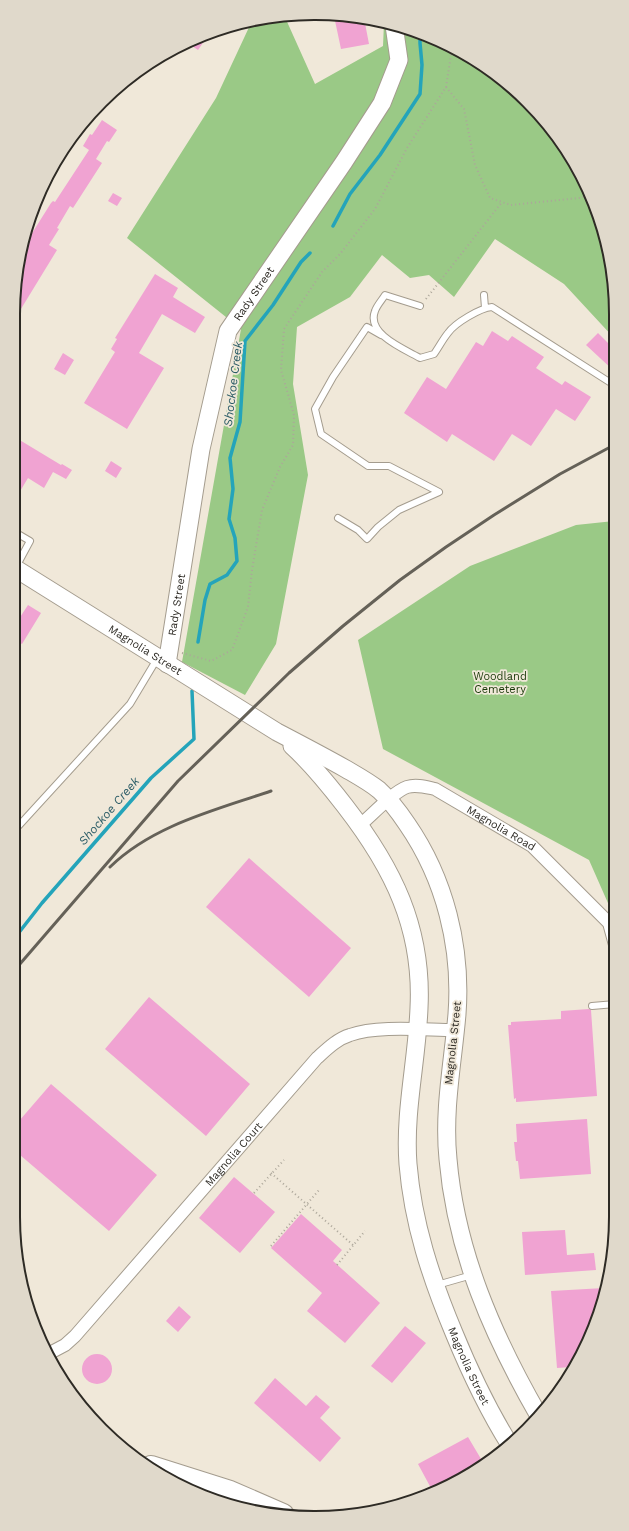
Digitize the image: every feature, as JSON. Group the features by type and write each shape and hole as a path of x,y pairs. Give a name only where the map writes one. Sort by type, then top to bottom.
{"highway":[{"path":"167,1472 230,1492 262,1506"}],"main road":[{"name":"Rady Street","path":"165,657 201,449 228,331 344,162 382,103 399,60 395,31"},
{"name":"Magnolia Street","path":"20,571 165,657 277,732 370,783 389,800 413,832 434,872 448,912 453,932 458,972 458,993 448,1094 446,1135 451,1190 456,1218 472,1275 495,1332 513,1370 536,1411"},
{"name":"Magnolia Street","path":"277,732 311,763 360,825 381,857 393,879 408,917 413,936 419,977 418,1030 408,1122 408,1162 410,1184 418,1227 435,1286 483,1398 507,1440"}],"street":[{"name":"Magnolia Road","path":"360,825 401,790 412,786 423,786 435,789 532,846 609,923"},
{"name":"Magnolia Court","path":"52,1352 65,1345 75,1336 317,1058 332,1044 349,1035 368,1030 455,1030"}],"lane":[{"path":"381,335 373,321 375,311 385,295 420,306"},
{"path":"484,295 485,308"},
{"path":"338,518 358,530 367,539 378,527 399,510 440,492 389,466 368,466 322,434 315,409 333,377 367,327 420,358 434,354 448,332 454,327 485,308 492,307 609,382"},
{"path":"20,535 30,541 20,557"},
{"path":"20,824 130,704 165,657"},
{"path":"592,1006 609,1005"},
{"path":"435,1286 472,1275"}],"path":[{"path":"165,657 211,661 232,650 248,607 252,570 262,510 280,467 293,445 294,415 281,370 284,328 322,272 340,254 375,208 407,148 446,87 451,53"},
{"path":"446,87 464,110 475,165 490,198 511,205 584,196"},
{"path":"420,306 502,202"},
{"path":"254,1193 284,1160"},
{"path":"271,1173 353,1244"},
{"path":"271,1246 319,1190"},
{"path":"337,1265 365,1231"}],"green space":[{"path":"287,22 315,84 383,46 384,28 427,42 462,59 494,81 523,106 548,135 570,167 587,202 599,238 606,276 609,314 609,333 564,284 495,239 454,297 429,275 410,278 382,255 350,297 297,327 293,384 308,475 276,644 245,695 182,662 241,329 127,238 216,98 249,28 257,26"},
{"name":"Woodland Cemetery","path":"609,522 609,905 589,860 383,749 358,640 470,566 576,525"}],"building":[{"path":"335,21 365,25 369,44 341,49"},
{"path":"204,41 198,50 192,46"},
{"path":"102,120 117,130 109,142 107,141 96,159 102,163 73,208 70,206 57,228 59,229 49,245 57,250 20,310 23,276 31,235 51,203 53,201 55,202 89,150 83,146 90,134 92,135"},
{"path":"113,193 122,198 117,206 108,201"},
{"path":"155,274 178,288 173,297 205,317 195,333 162,314 139,353 164,368 127,429 84,403 115,352 111,349 117,339 115,338"},
{"path":"492,331 508,341 512,336 544,357 536,368 562,385 565,381 591,397 575,421 556,409 531,446 512,434 494,461 452,434 447,442 404,413 427,377 446,389 476,342 483,346"},
{"path":"598,333 609,344 609,366 586,345"},
{"path":"63,353 74,360 65,375 54,369"},
{"path":"20,440 72,470 66,479 53,472 44,488 28,478 20,491"},
{"path":"111,461 122,468 116,478 105,471"},
{"path":"28,605 41,613 22,644 20,643 20,617"},
{"path":"249,858 351,948 309,997 206,907"},
{"path":"149,997 250,1084 206,1136 105,1049"},
{"path":"591,1010 597,1096 516,1102 516,1098 514,1099 508,1025 511,1025 511,1022 561,1019 561,1011"},
{"path":"51,1084 157,1175 109,1231 20,1155 20,1120"},
{"path":"587,1119 591,1174 520,1179 514,1142 517,1142 516,1124"},
{"path":"234,1177 275,1212 240,1253 199,1218"},
{"path":"301,1214 342,1250 333,1261 380,1303 345,1343 307,1311 322,1293 271,1248"},
{"path":"565,1230 567,1255 594,1253 596,1270 525,1275 522,1232"},
{"path":"600,1288 587,1329 568,1367 557,1368 551,1291"},
{"path":"179,1306 191,1317 178,1332 166,1321"},
{"path":"405,1326 426,1343 392,1383 371,1366"},
{"path":"97,1354 108,1358 112,1369 108,1380 97,1384 86,1380 82,1369 86,1358"},
{"path":"275,1378 306,1406 316,1395 330,1407 320,1418 341,1438 320,1462 254,1403"},
{"path":"468,1437 481,1459 462,1472 431,1487 418,1464"}],"waterway":[{"name":"Shockoe Creek","path":"333,226 350,194 380,155 420,94 422,65 420,40"},
{"name":"Shockoe Creek","path":"198,642 205,600 210,584 227,575 237,561 235,538 229,519 233,489 230,458 240,422 245,341 273,305 301,262 310,253"},
{"name":"Shockoe Creek","path":"20,931 42,903 151,778 194,739 192,691"}],"railway":[{"path":"20,964 178,781 289,673 343,626 400,580 446,547 560,474 609,448"},
{"path":"110,867 127,852 146,840 186,820 271,791"}]}
